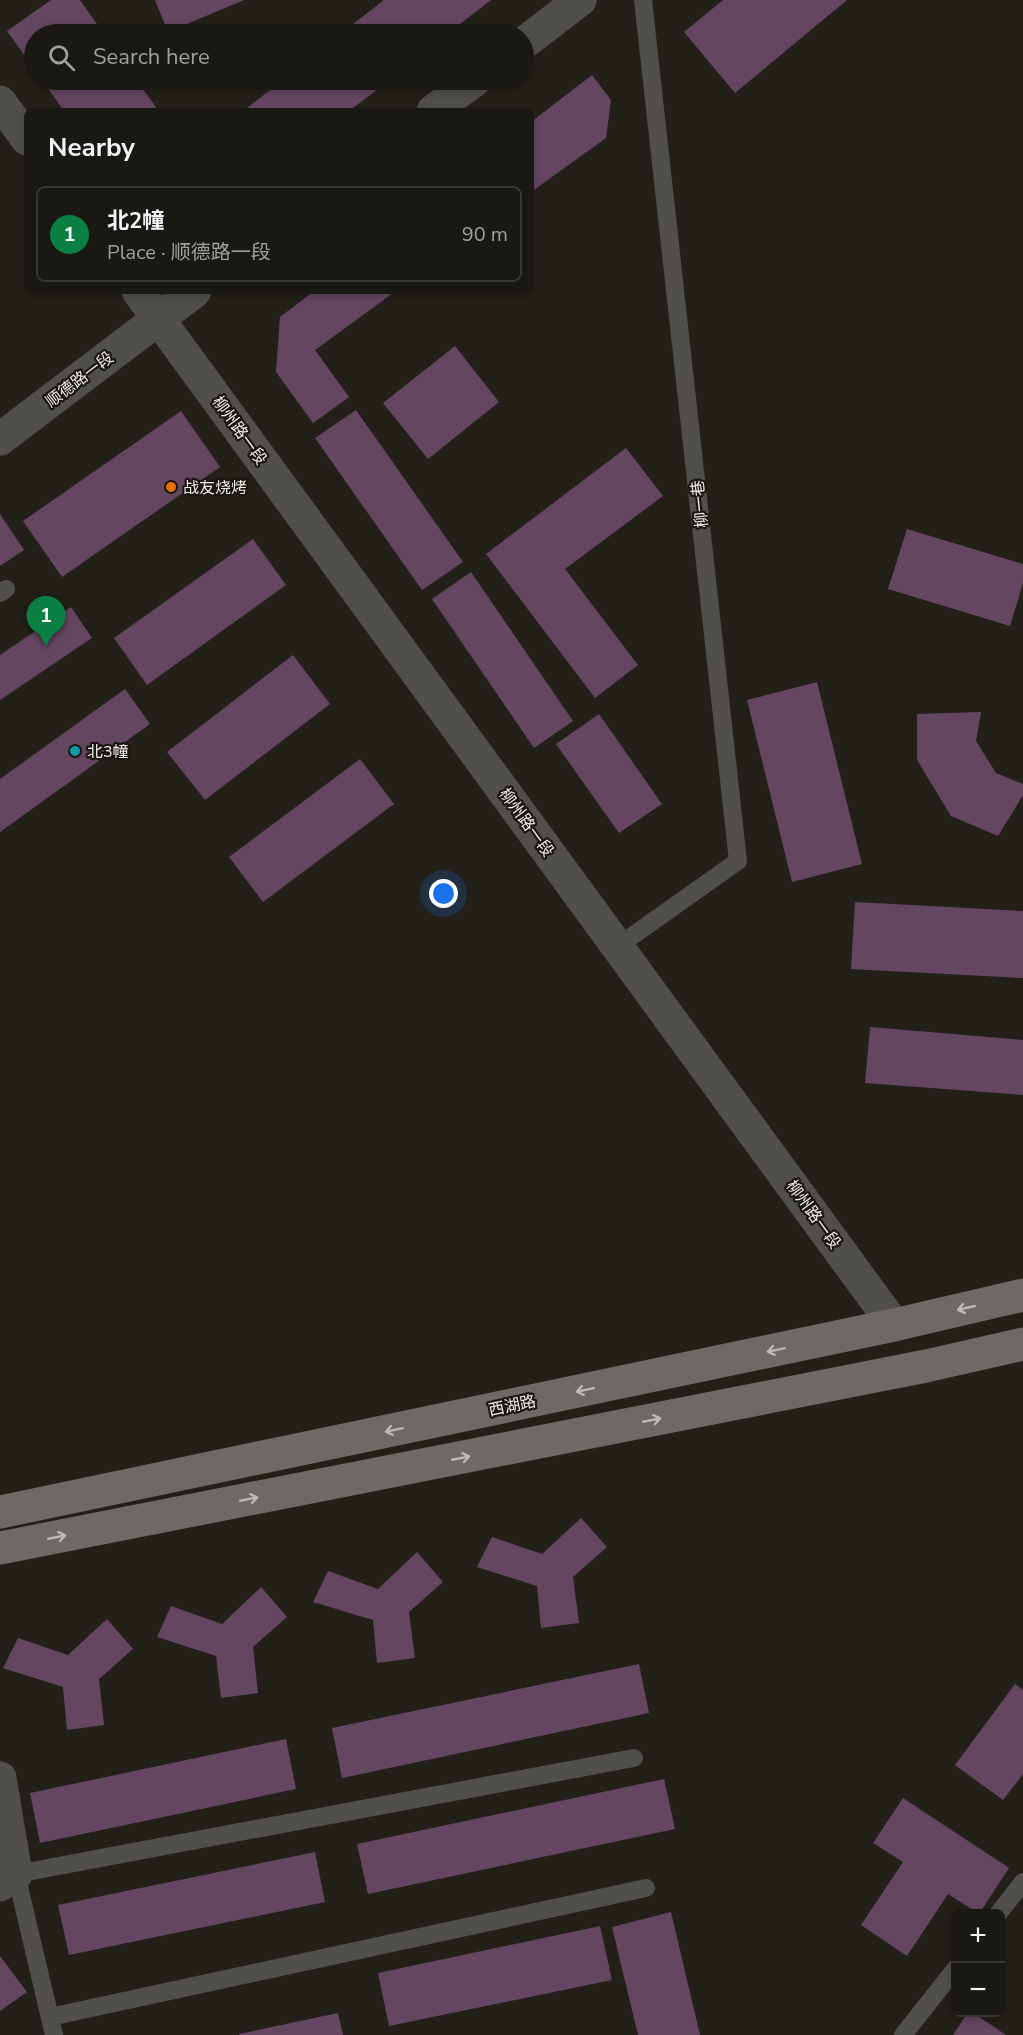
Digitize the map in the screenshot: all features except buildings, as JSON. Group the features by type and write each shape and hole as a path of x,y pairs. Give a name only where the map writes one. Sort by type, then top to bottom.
{"main road":[{"name":"西湖路","path":"0,1512 894,1325 1023,1295"},
{"path":"0,1548 926,1366 1023,1344"}],"street":[{"path":"534,34 580,0"},
{"path":"437,108 461,90"},
{"path":"0,102 24,135"},
{"name":"柳州路一段","path":"140,294 894,1325"},
{"name":"顺德路一段","path":"3,430 191,294"},
{"path":"0,1778 8,1879"}],"lane":[{"name":"柳一巷","path":"618,946 738,861 643,0"},
{"path":"54,2035 8,1879 634,1758"},
{"path":"1002,1909 1023,1882"},
{"path":"50,2017 646,1888"},
{"path":"903,2035 951,1974"}],"place":[{"name":"战友烧烤","path":"171,487"},
{"name":"北2幢","path":"46,646"},
{"name":"北3幢","path":"75,751"}]}
